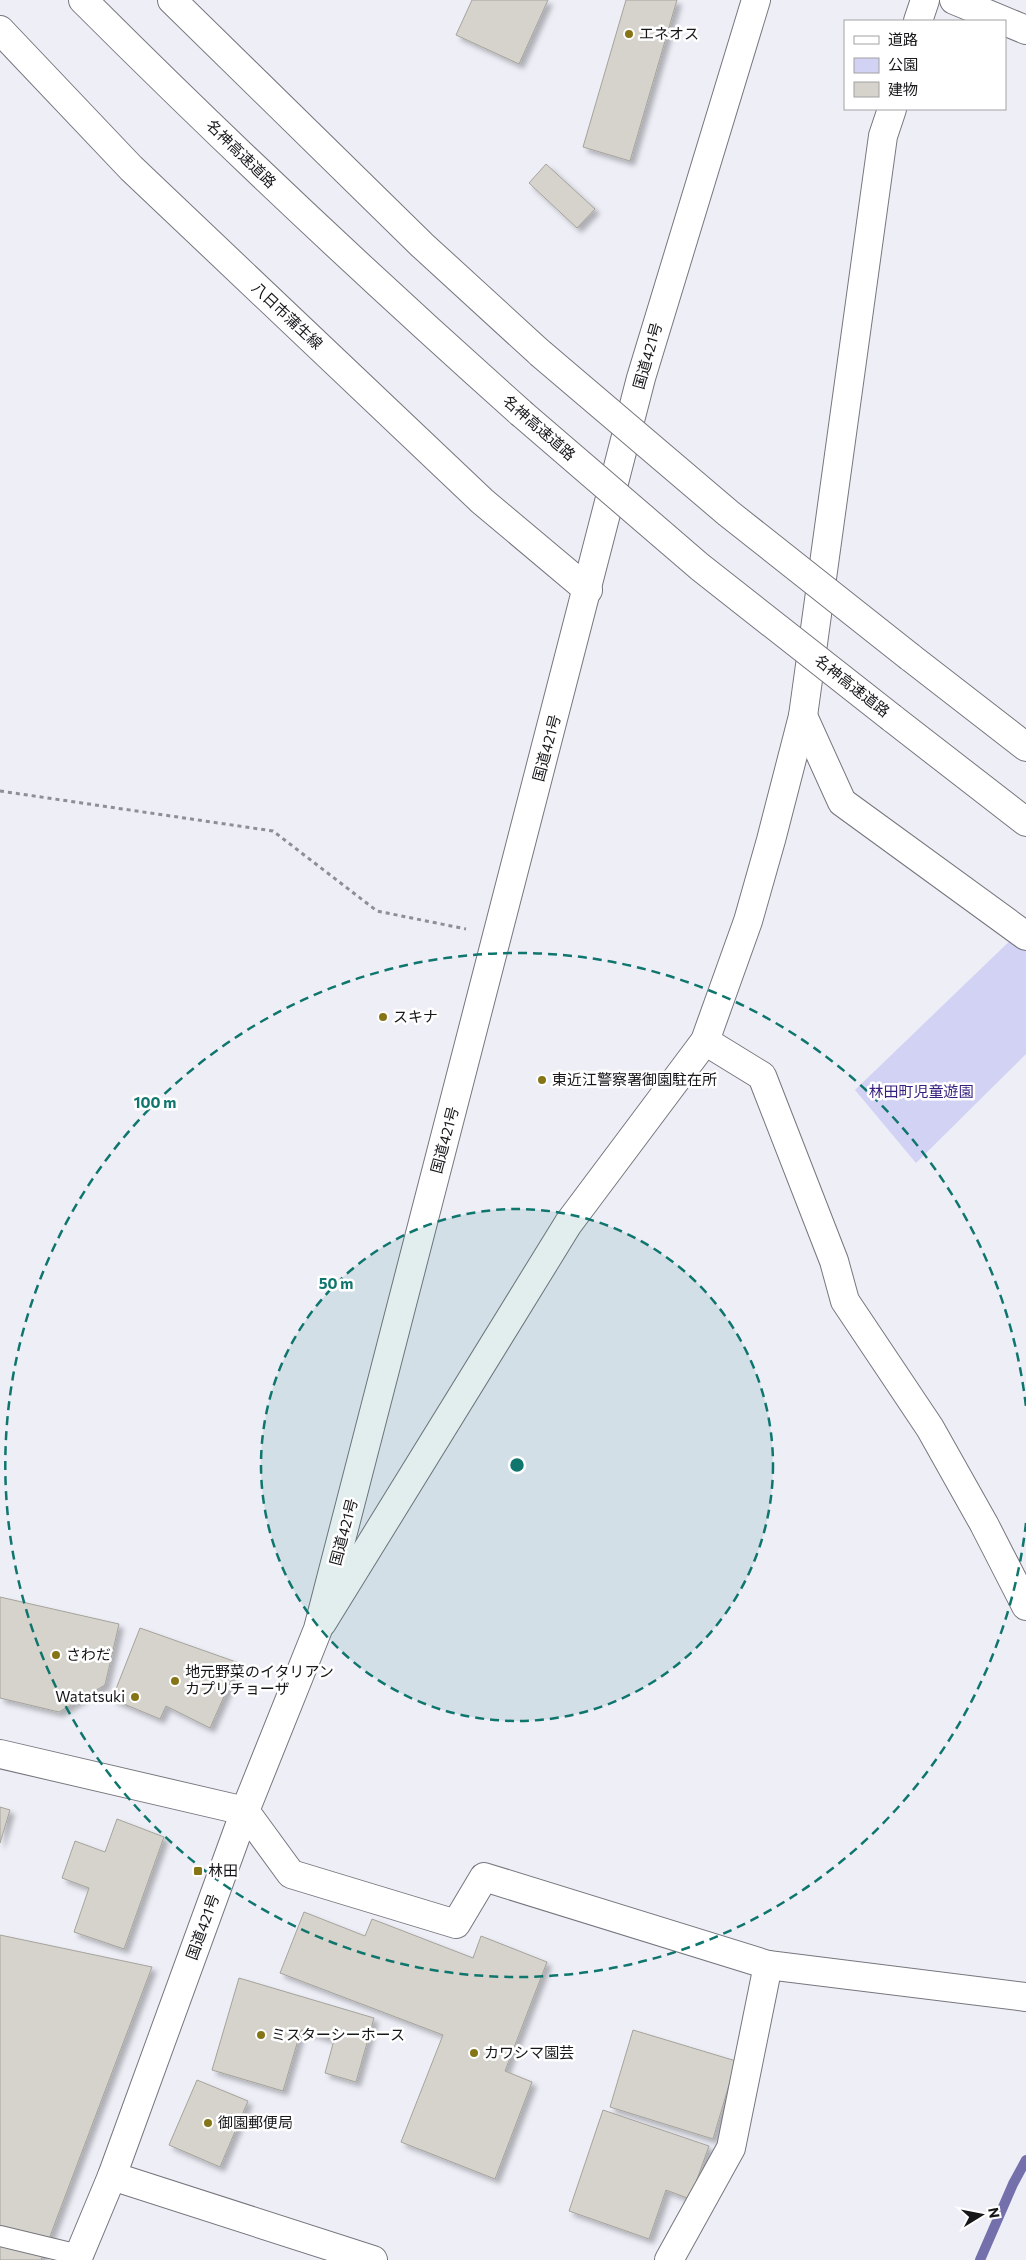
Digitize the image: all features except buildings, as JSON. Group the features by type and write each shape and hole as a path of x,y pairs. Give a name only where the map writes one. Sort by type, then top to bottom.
{"main road":[{"name":"名神高速道路","path":"83,0 382,289 521,413 700,567 1026,822"},
{"path":"172,0 422,245 540,353 728,513 1026,746"},
{"name":"国道421号","path":"78,2258 112,2176 245,1811 318,1629 588,590 641,378 756,0"},
{"path":"918,20 925,0"},
{"path":"954,0 1002,20"},
{"path":"1006,22 1026,30"},
{"name":"八日市蒲生線","path":"0,30 130,168 482,501 588,590"},
{"path":"318,1629 568,1224 705,1041 748,920 803,716 883,136 892,110"},
{"path":"803,716 842,802 1026,936"},
{"path":"705,1041 762,1076 834,1261 845,1301 930,1428 984,1524 1026,1606"},
{"path":"0,1754 245,1811 292,1874 456,1924 484,1876 768,1965 1026,1997"},
{"path":"669,2260 731,2148 768,1965"},
{"path":"112,2176 373,2260"}],"lane":[{"path":"0,2236 78,2258"}],"path":[{"path":"0,791 273,831 377,910 498,935"}],"green space":[{"name":"林田町児童遊園","path":"1020,931 1026,936 1026,1054 916,1163 855,1090"}],"waterway":[{"path":"980,2260 1013,2184 1026,2160"}],"place":[{"name":"エネオス","path":"629,34"},
{"name":"スキナ","path":"383,1017"},
{"name":"東近江警察署御園駐在所","path":"542,1080"},
{"name":"さわだ","path":"56,1655"},
{"name":"地元野菜のイタリアン カプリチョーザ","path":"175,1681"},
{"name":"Watatsuki","path":"135,1697"},
{"name":"林田","path":"198,1871"},
{"name":"ミスターシーホース","path":"261,2035"},
{"name":"カワシマ園芸","path":"474,2053"},
{"name":"御園郵便局","path":"208,2123"}]}
